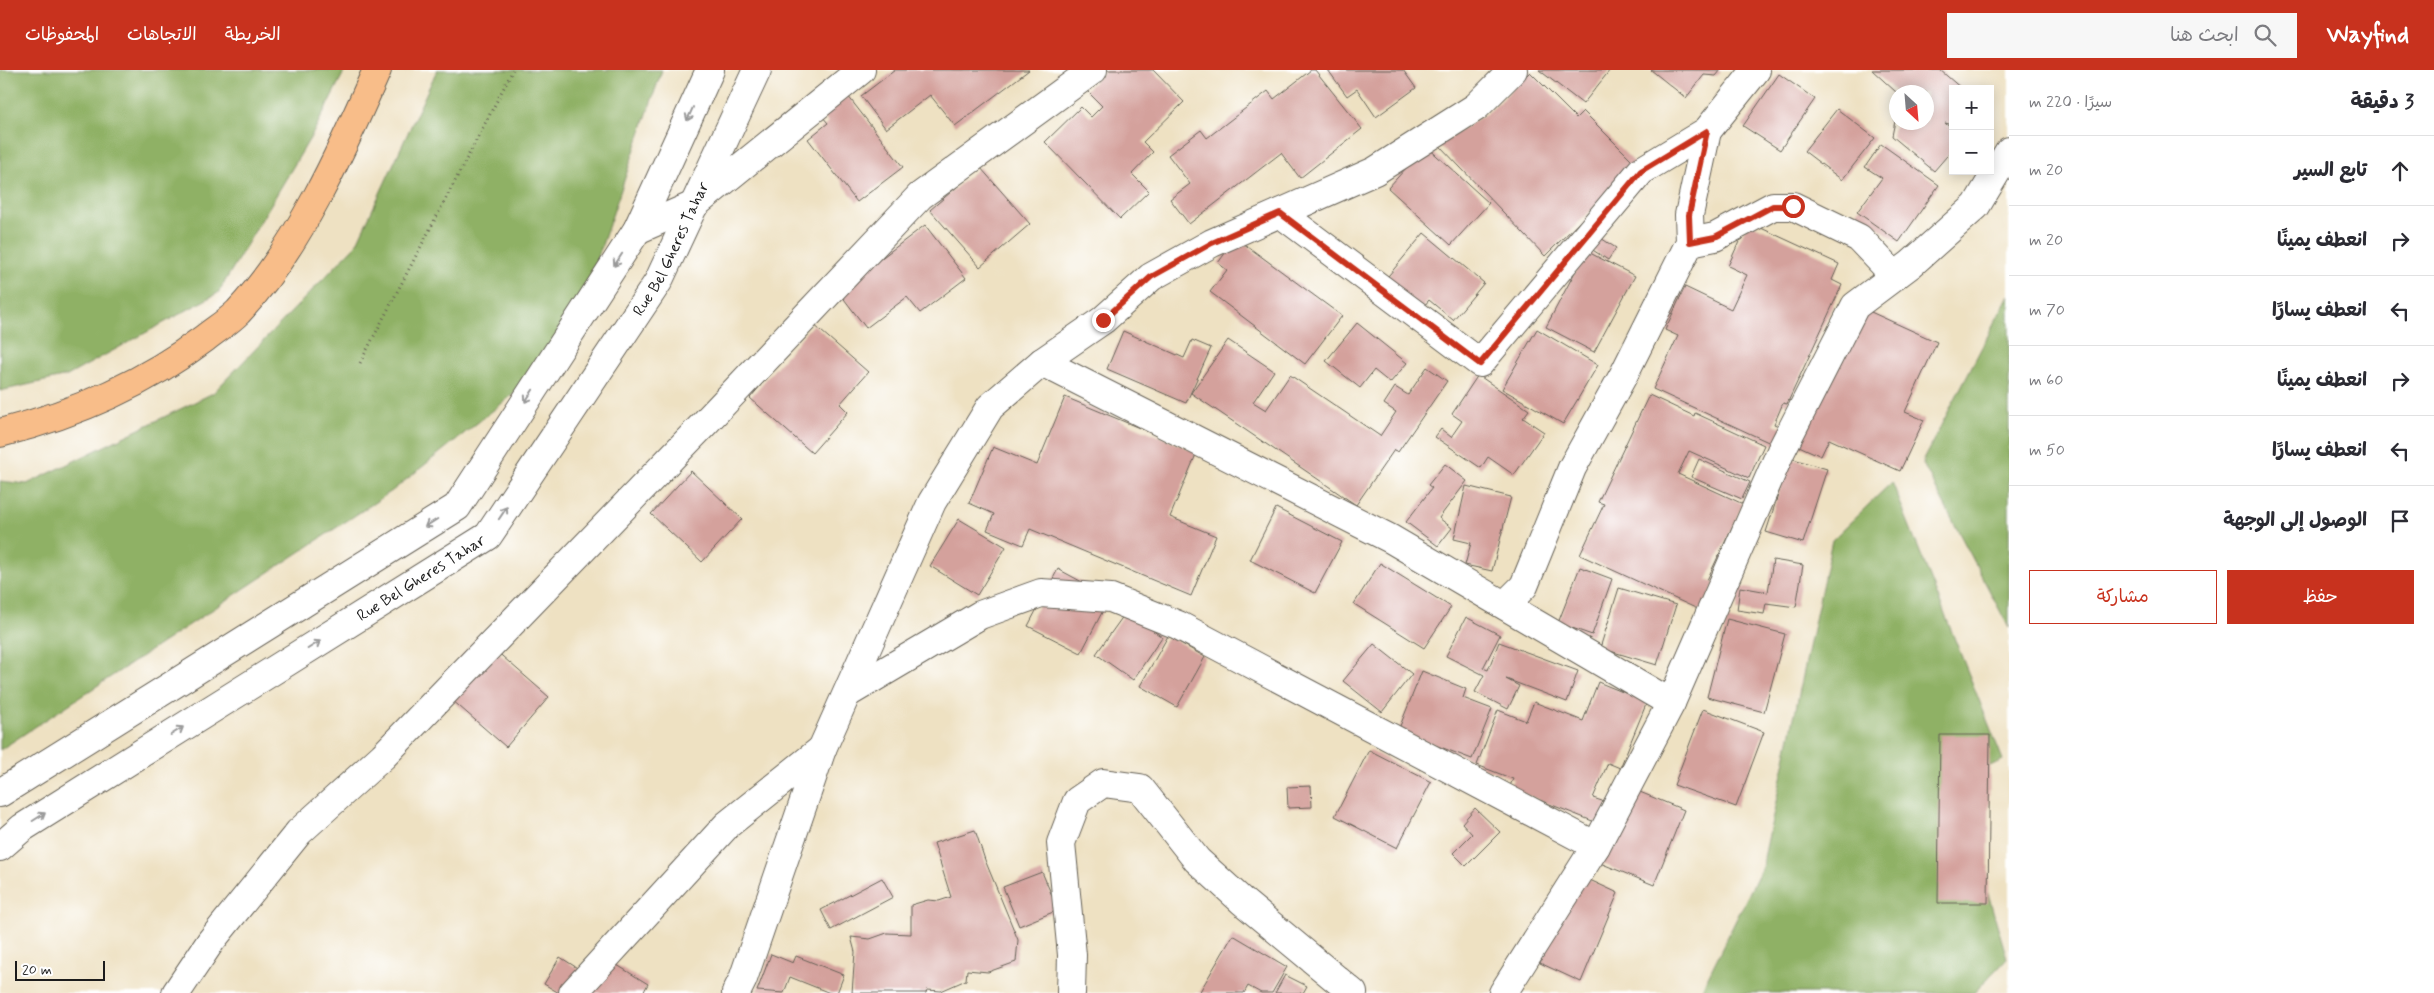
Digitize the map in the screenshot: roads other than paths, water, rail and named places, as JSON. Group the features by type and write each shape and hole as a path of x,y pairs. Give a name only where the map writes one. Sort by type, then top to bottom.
{"main road":[{"path":"0,433 50,420 110,396 175,360 237,313 281,257 320,192 377,70"}],"street":[{"path":"0,793 457,507 637,230 710,70"},
{"name":"Rue Bel Gheres Tahar","path":"0,846 22,828 488,536 658,282 757,70"},
{"path":"637,230 694,205 862,70"},
{"path":"176,993 211,941 300,832 383,756 723,404 920,196 1093,70"},
{"path":"736,993 743,978 822,749 932,502 990,407 1042,362 1103,320 1151,277 1212,243 1375,170 1476,107 1513,70"},
{"path":"1280,213 1480,364 1641,171 1707,131 1756,70"},
{"path":"1505,605 1524,586 1572,468 1624,374 1690,242 1689,215 1707,131"},
{"path":"1502,993 1596,846 1671,702 1781,451 1855,306 1911,264 1976,206 2009,151"},
{"path":"1690,242 1715,237 1773,206 1793,206 1859,238 1895,276"},
{"path":"1042,362 1391,539 1671,702"},
{"path":"848,693 980,615 1041,593 1111,598 1178,625 1596,846"},
{"path":"573,993 727,825 822,749"},
{"path":"1071,992 1072,955 1061,843 1077,801 1103,783 1140,788 1197,860 1242,901 1354,993"}]}
